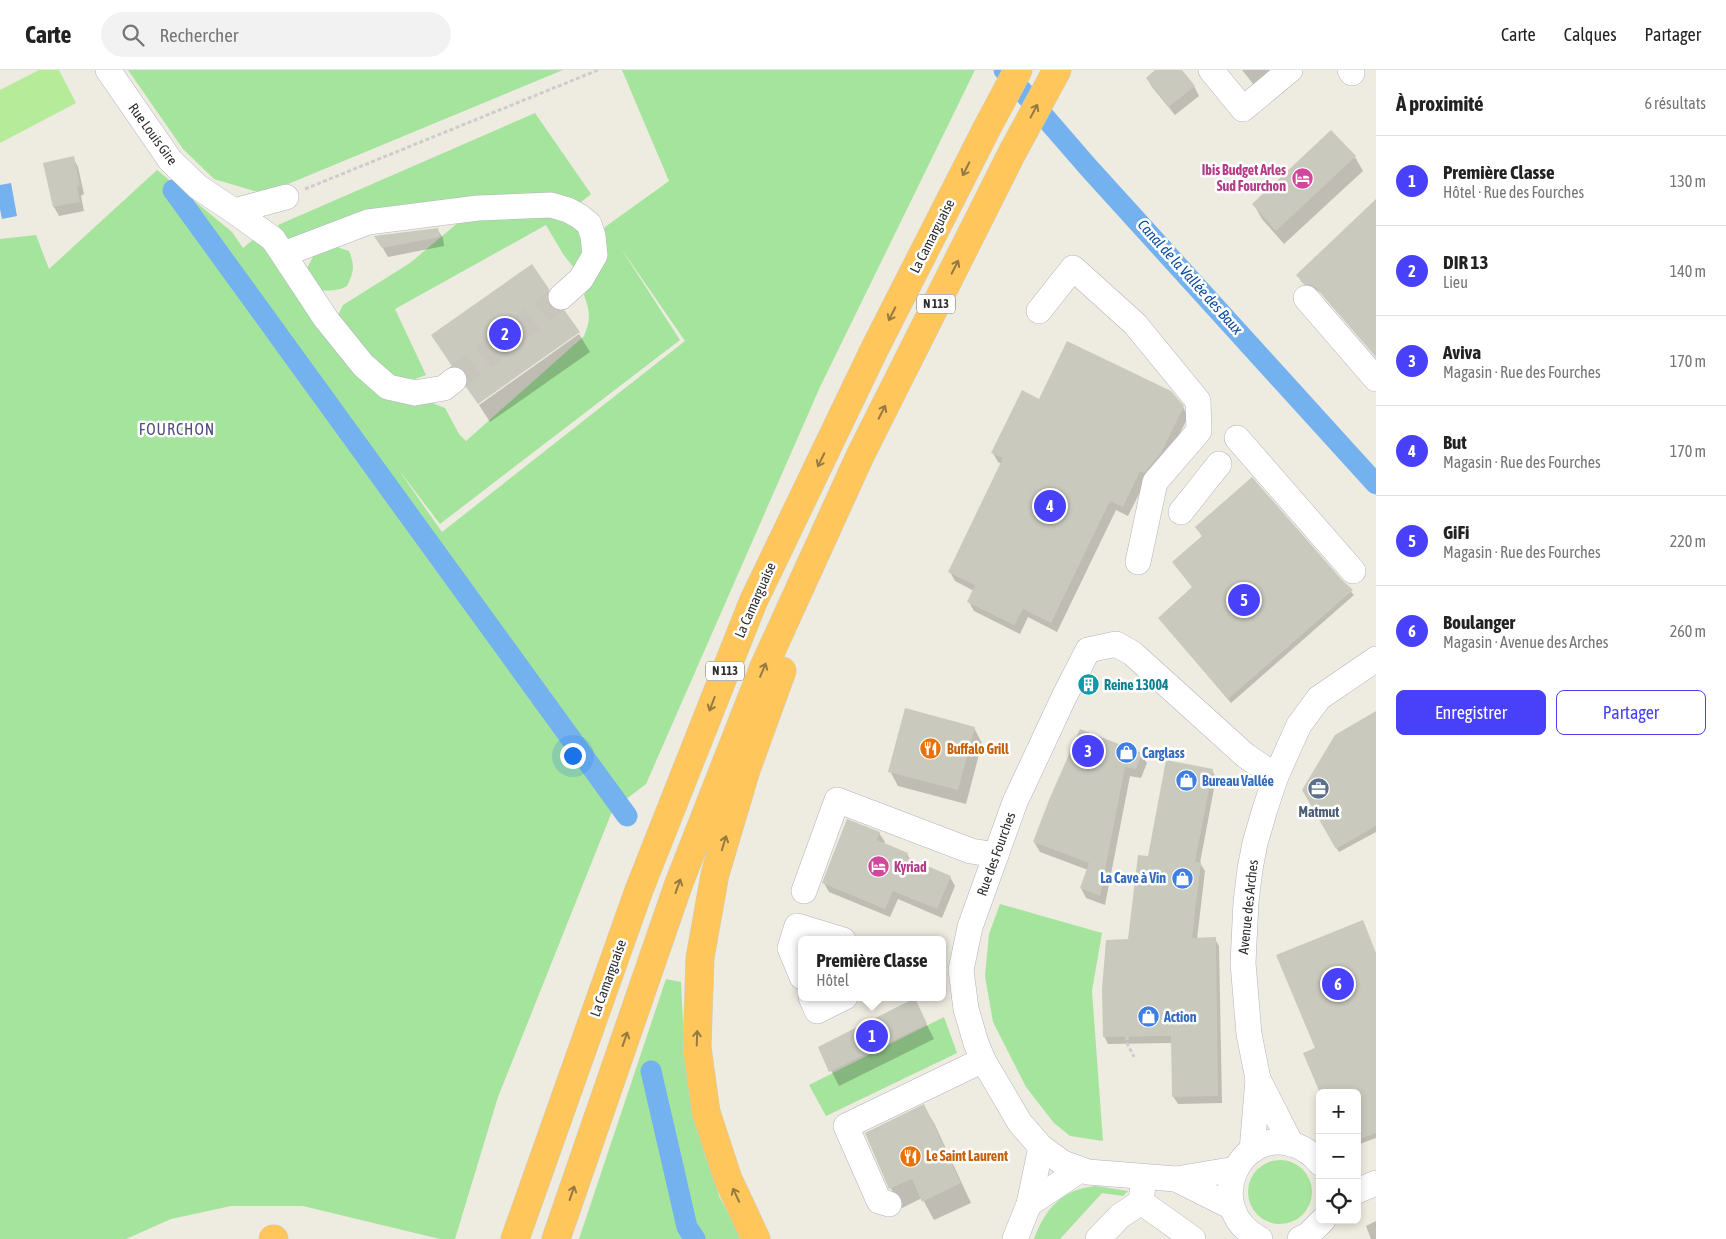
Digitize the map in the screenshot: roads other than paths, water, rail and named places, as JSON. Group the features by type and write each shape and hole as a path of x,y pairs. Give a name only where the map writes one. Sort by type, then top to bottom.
{"highway":[{"name":"La Camarguaise","path":"516,1239 639,890 753,602 875,348 1018,70"},
{"name":"N 113","path":"556,1239 679,883 763,669 860,456 1012,153 1057,70"},
{"path":"756,1239 728,1179 706,1112 697,1047 700,958 715,874 746,770 860,456"}],"street":[{"name":"Rue Louis Gire","path":"108,70 170,160 198,187 273,239 326,318 363,365 388,387 415,393 444,388 454,380"},
{"path":"1211,70 1243,109 1290,70"},
{"path":"234,211 286,197"},
{"path":"284,254 368,222 478,208 551,205 580,216 589,224 593,236 595,255 581,279 561,297"},
{"path":"1039,311 1072,268 1135,324 1198,400 1200,431 1155,482 1138,562"},
{"path":"1306,298 1376,380"},
{"path":"1237,438 1353,571"},
{"path":"1181,512 1220,464"},
{"name":"Rue des Fourches","path":"1276,776 1246,756 1132,652 1116,644 1088,650 1015,802 970,927 953,955 961,970 966,1009 983,1060 1020,1122 1041,1147 1063,1164 1088,1172 1176,1179 1244,1160 1264,1145 1277,1143 1291,1144"},
{"name":"Avenue des Arches","path":"1291,1144 1258,1079 1249,1034 1243,963 1246,902 1255,843 1276,776 1299,725 1319,698 1376,660"},
{"path":"804,891 837,800 971,850 996,855"},
{"path":"798,967 790,948 796,926 830,936"},
{"path":"812,1001 816,1011 837,1001"},
{"path":"889,1204 879,1201 846,1126 983,1060"},
{"name":"Avenue des Arches","path":"1232,1207 1231,1181 1244,1160 1258,1079"},
{"path":"1291,1144 1304,1149 1316,1158"},
{"path":"1015,1239 1029,1204 1041,1147"},
{"path":"1029,1204 1080,1170"},
{"path":"1098,1239 1120,1216 1141,1202 1144,1177"},
{"name":"Rue des Fourches","path":"1176,1179 1232,1207"},
{"path":"1361,1179 1376,1182"},
{"path":"1361,1189 1376,1182"},
{"path":"1141,1202 1193,1239"},
{"path":"1232,1207 1238,1222 1250,1234 1260,1239"}],"water":[{"path":"11,183 17,216 2,219 0,185"}],"waterway":[{"name":"Canal de la Vallée des Baux","path":"1004,70 1088,167 1376,484"},
{"path":"173,190 627,816"},
{"path":"651,1071 687,1227 695,1239"}],"tunnel":[{"path":"454,380 561,297"}],"place":[{"name":"Ibis Budget Arles Sud Fourchon","path":"1302,178"},
{"name":"DIR 13","path":"505,334"},
{"name":"But","path":"1050,506"},
{"name":"GiFi","path":"1244,600"},
{"name":"Reine 13004","path":"1088,685"},
{"name":"Buffalo Grill","path":"931,749"},
{"name":"Aviva","path":"1088,751"},
{"name":"Carglass","path":"1126,753"},
{"name":"Bureau Vallée","path":"1186,781"},
{"name":"Matmut","path":"1319,789"},
{"name":"Kyriad","path":"878,867"},
{"name":"La Cave à Vin","path":"1182,878"},
{"name":"Boulanger","path":"1338,984"},
{"name":"Action","path":"1148,1017"},
{"name":"Première Classe","path":"872,1036"},
{"name":"Le Saint Laurent","path":"910,1156"}],"district":[{"name":"FOURCHON","path":"177,429"}]}
